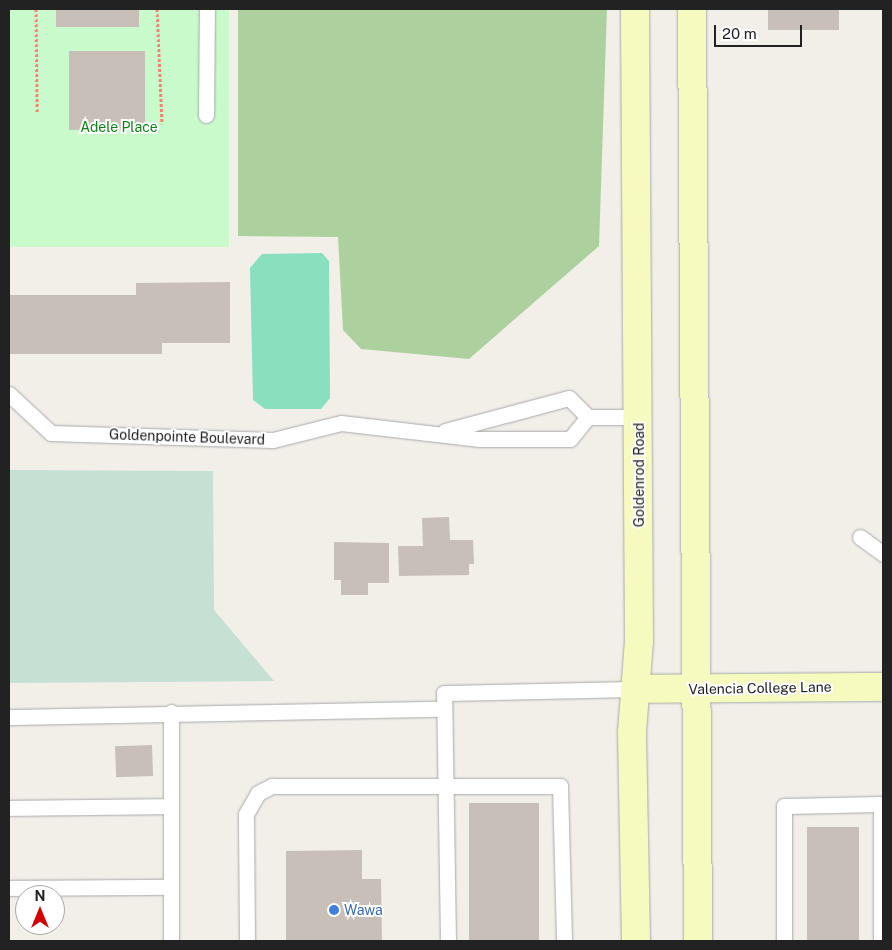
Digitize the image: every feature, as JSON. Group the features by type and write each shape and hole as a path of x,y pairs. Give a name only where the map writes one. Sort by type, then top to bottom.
{"main road":[{"name":"Goldenrod Road","path":"635,9 639,417 636,941"},
{"path":"692,9 698,941"},
{"name":"Valencia College Lane","path":"636,690 883,687"}],"lane":[{"path":"206,115 207,9"},
{"name":"Goldenpointe Boulevard","path":"9,394 51,433 273,440 341,424 439,432 480,439 570,439 588,417 569,398 439,432"},
{"path":"588,417 639,417"},
{"path":"860,538 883,554"},
{"path":"448,941 444,693 636,690"},
{"path":"9,717 171,712 444,709"},
{"path":"171,712 171,941"},
{"path":"247,941 246,814 258,793 272,786 560,786 564,941"},
{"path":"784,941 784,806 882,804 881,941"},
{"path":"9,808 171,806"},
{"path":"9,888 171,887"}],"path":[{"path":"36,9 37,113"},
{"path":"157,9 162,124"}],"green space":[{"name":"Adele Place","path":"9,9 229,9 229,247 9,247"},
{"path":"238,9 607,9 599,246 469,359 361,349 343,330 338,237 238,236"},
{"path":"322,253 329,261 330,398 321,409 265,409 253,400 250,268 262,254"},
{"path":"9,470 213,471 214,610 274,681 9,683"}],"building":[{"path":"56,9 139,9 139,27 56,27"},
{"path":"768,9 839,9 839,30 768,30"},
{"path":"69,51 145,51 145,130 69,130"},
{"path":"230,282 230,343 162,343 162,354 9,354 9,295 136,295 136,283"},
{"path":"449,517 450,540 473,540 474,564 469,564 469,575 399,576 398,546 423,546 422,518"},
{"path":"334,542 389,543 389,583 368,583 368,595 341,595 341,580 334,580"},
{"path":"152,745 153,776 116,777 115,746"},
{"path":"469,803 539,803 539,941 469,941"},
{"path":"807,827 859,827 859,941 807,941"},
{"name":"Wawa","path":"362,850 362,879 381,879 382,941 286,941 286,851"}],"place":[{"name":"Wawa","path":"334,910"}]}
